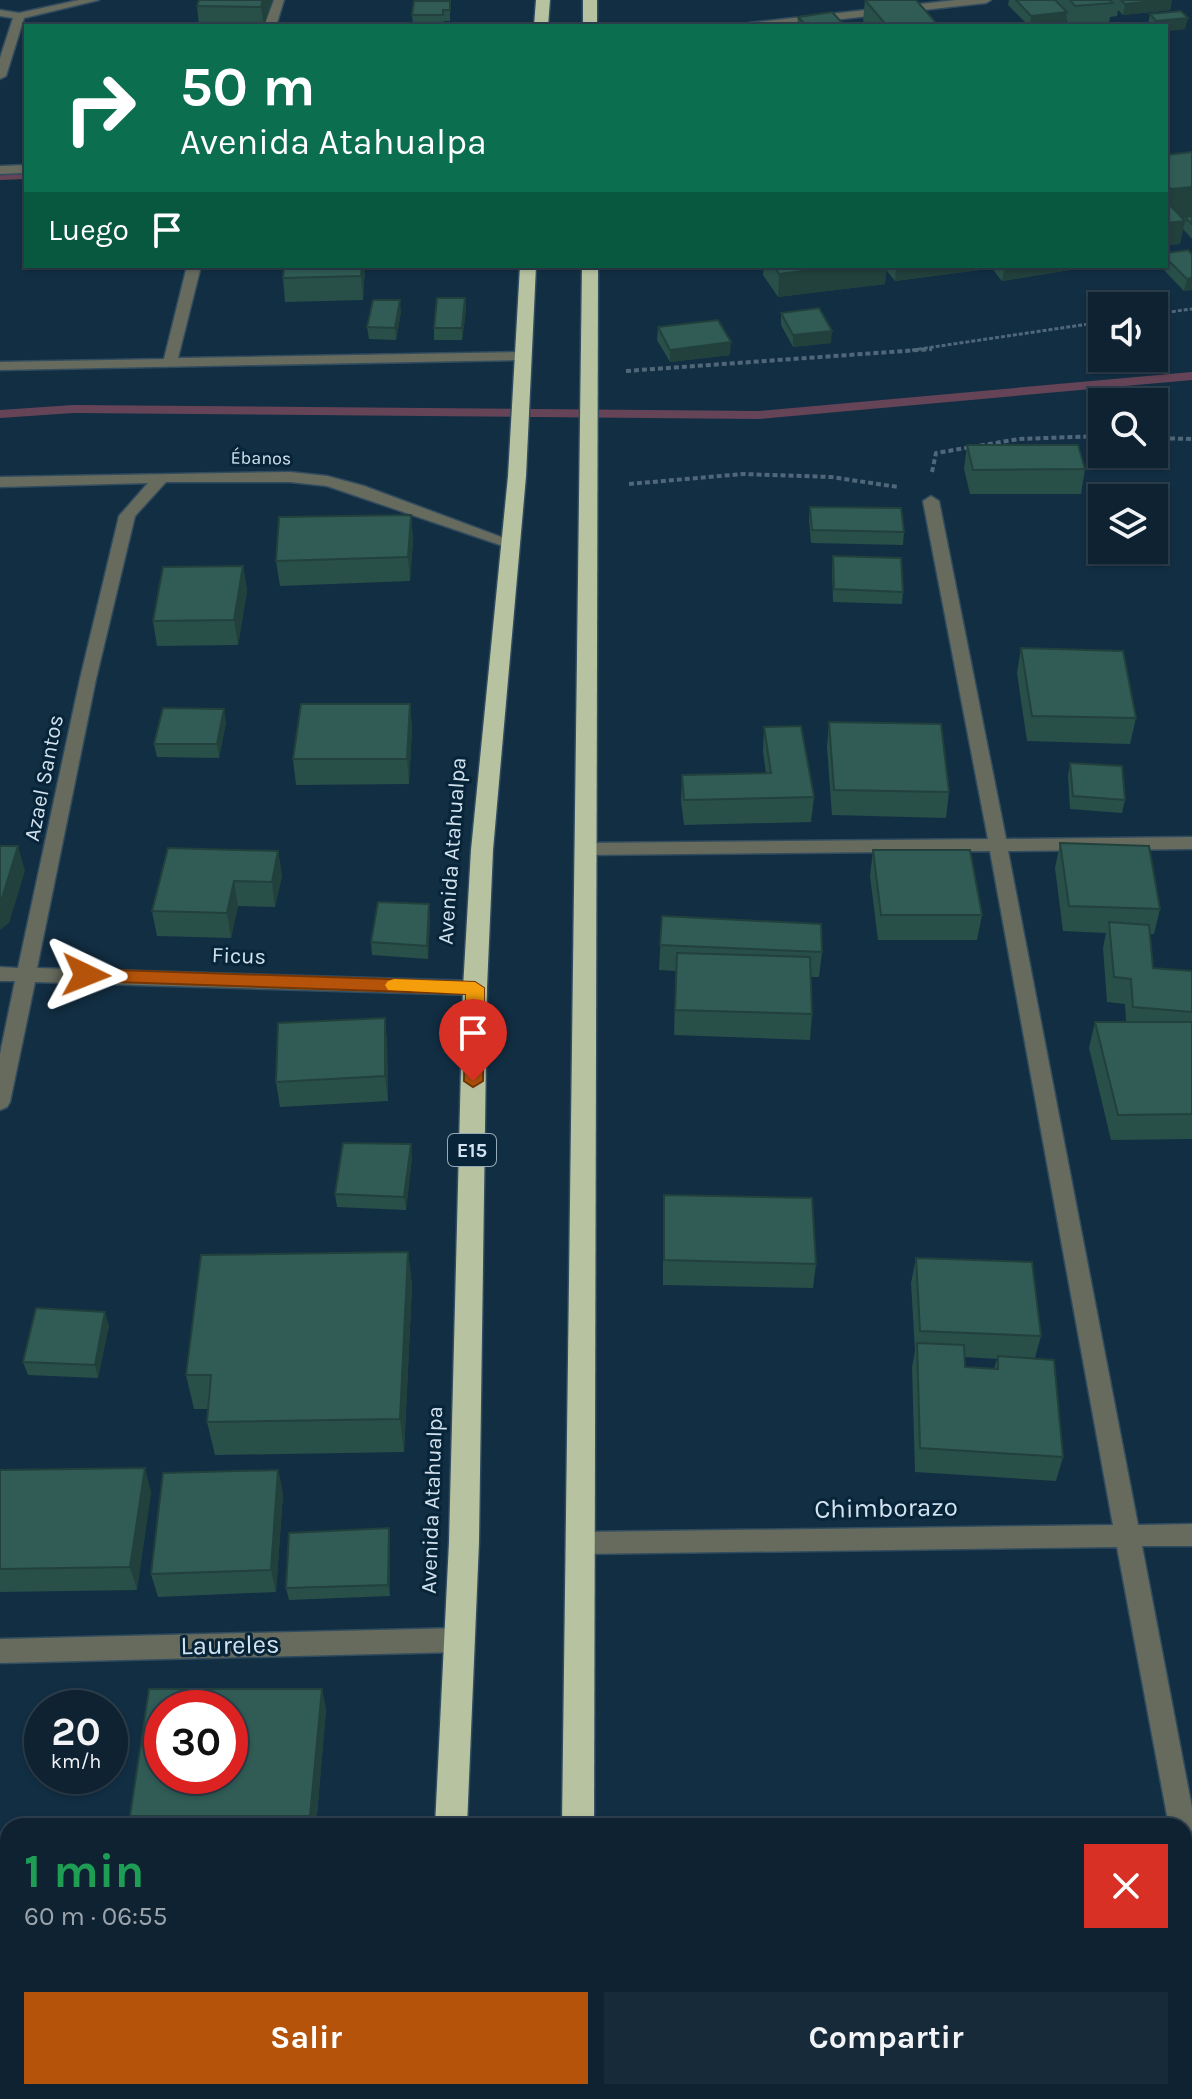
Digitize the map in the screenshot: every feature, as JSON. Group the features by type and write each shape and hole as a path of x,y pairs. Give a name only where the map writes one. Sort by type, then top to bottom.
{"highway":[{"path":"541,24 543,0"},
{"path":"590,0 590,24"},
{"name":"Avenida Atahualpa","path":"451,1818 459,1640 475,988 482,850 517,476 528,268"},
{"path":"578,1818 590,268"}],"street":[{"path":"0,13 19,16 94,0"},
{"path":"271,24 279,0"},
{"path":"767,24 986,0"},
{"path":"0,76 19,16"},
{"path":"0,170 24,169"},
{"path":"170,363 194,268"},
{"path":"0,366 521,356"},
{"name":"Ébanos","path":"0,482 290,477 327,481 359,489 512,544"},
{"name":"Azael Santos","path":"0,1102 88,679 127,516 162,478"},
{"path":"930,496 1180,1818"},
{"path":"585,849 1192,843"},
{"name":"Ficus","path":"0,974 475,988"},
{"name":"Chimborazo","path":"582,1543 1192,1535"},
{"name":"Laureles","path":"0,1651 459,1640"}],"path":[{"path":"1168,312 1192,309"},
{"path":"589,379 931,349 1088,324"},
{"path":"588,482 743,474 831,477 930,496 936,453 1056,433 1088,435"},
{"path":"1168,438 1192,439"}],"building":[{"path":"199,0 263,0 261,7 197,6"},
{"path":"865,0 916,0 937,24 885,24"},
{"path":"1016,0 1055,0 1067,12 1031,16"},
{"path":"1070,0 1110,0 1113,3 1075,6"},
{"path":"1121,0 1164,0 1125,4"},
{"path":"414,1 450,1 450,10 443,10 443,15 412,15"},
{"path":"1181,11 1188,18 1156,21 1150,14"},
{"path":"832,12 843,24 805,24 798,17"},
{"path":"1192,152 1192,187 1171,189 1168,186 1168,155"},
{"path":"1168,203 1185,221 1168,223"},
{"path":"1188,250 1192,254 1192,278 1187,279 1168,260 1168,253"},
{"path":"284,268 362,268 361,276 283,278"},
{"path":"775,268 828,268 779,274"},
{"path":"437,298 465,298 462,328 434,328"},
{"path":"373,300 400,300 395,328 367,327"},
{"path":"819,308 832,331 793,335 781,313"},
{"path":"718,320 731,342 670,350 658,327"},
{"path":"967,445 1078,445 1085,469 973,470"},
{"path":"810,507 901,508 904,532 812,530"},
{"path":"411,515 408,557 276,561 279,517"},
{"path":"833,556 901,558 903,592 834,589"},
{"path":"243,566 234,620 153,621 163,567"},
{"path":"1021,648 1123,651 1136,718 1032,716"},
{"path":"301,704 410,704 407,759 293,759"},
{"path":"163,708 224,709 217,744 154,744"},
{"path":"829,722 941,724 949,792 834,790"},
{"path":"801,726 814,797 684,800 682,775 771,773 764,727"},
{"path":"1070,763 1122,766 1125,800 1073,796"},
{"path":"1060,843 1149,846 1160,909 1069,906"},
{"path":"0,846 18,846 0,900"},
{"path":"168,848 278,851 272,882 234,881 227,913 152,911"},
{"path":"873,850 970,850 982,915 881,915"},
{"path":"378,902 429,904 427,946 371,942"},
{"path":"662,916 821,924 822,952 660,945"},
{"path":"1109,922 1149,925 1153,968 1192,971 1192,1012 1133,1007 1131,979 1114,977"},
{"path":"677,953 810,957 812,1014 675,1010"},
{"path":"385,1018 385,1076 276,1082 278,1023"},
{"path":"1095,1022 1192,1022 1192,1114 1118,1115"},
{"path":"343,1143 411,1144 404,1197 335,1194"},
{"path":"664,1195 812,1198 816,1264 664,1260"},
{"path":"408,1252 400,1419 207,1422 211,1375 186,1375 201,1255"},
{"path":"916,1258 1032,1262 1041,1336 920,1331"},
{"path":"36,1308 105,1312 95,1365 23,1362"},
{"path":"917,1343 964,1345 965,1367 998,1369 998,1356 1054,1360 1063,1457 920,1448"},
{"path":"145,1468 130,1567 0,1569 0,1470"},
{"path":"278,1470 271,1570 151,1574 163,1473"},
{"path":"389,1528 388,1585 286,1588 289,1533"},
{"path":"149,1689 322,1689 310,1816 130,1816 144,1722 144,1794 248,1794 248,1690"}],"waterway":[{"path":"0,177 24,176"},
{"path":"0,414 73,409 759,415 1192,376"}],"slow traffic":[{"path":"394,985 475,988 475,1003"}],"route":[{"path":"86,975 475,988 473,1081"}]}
